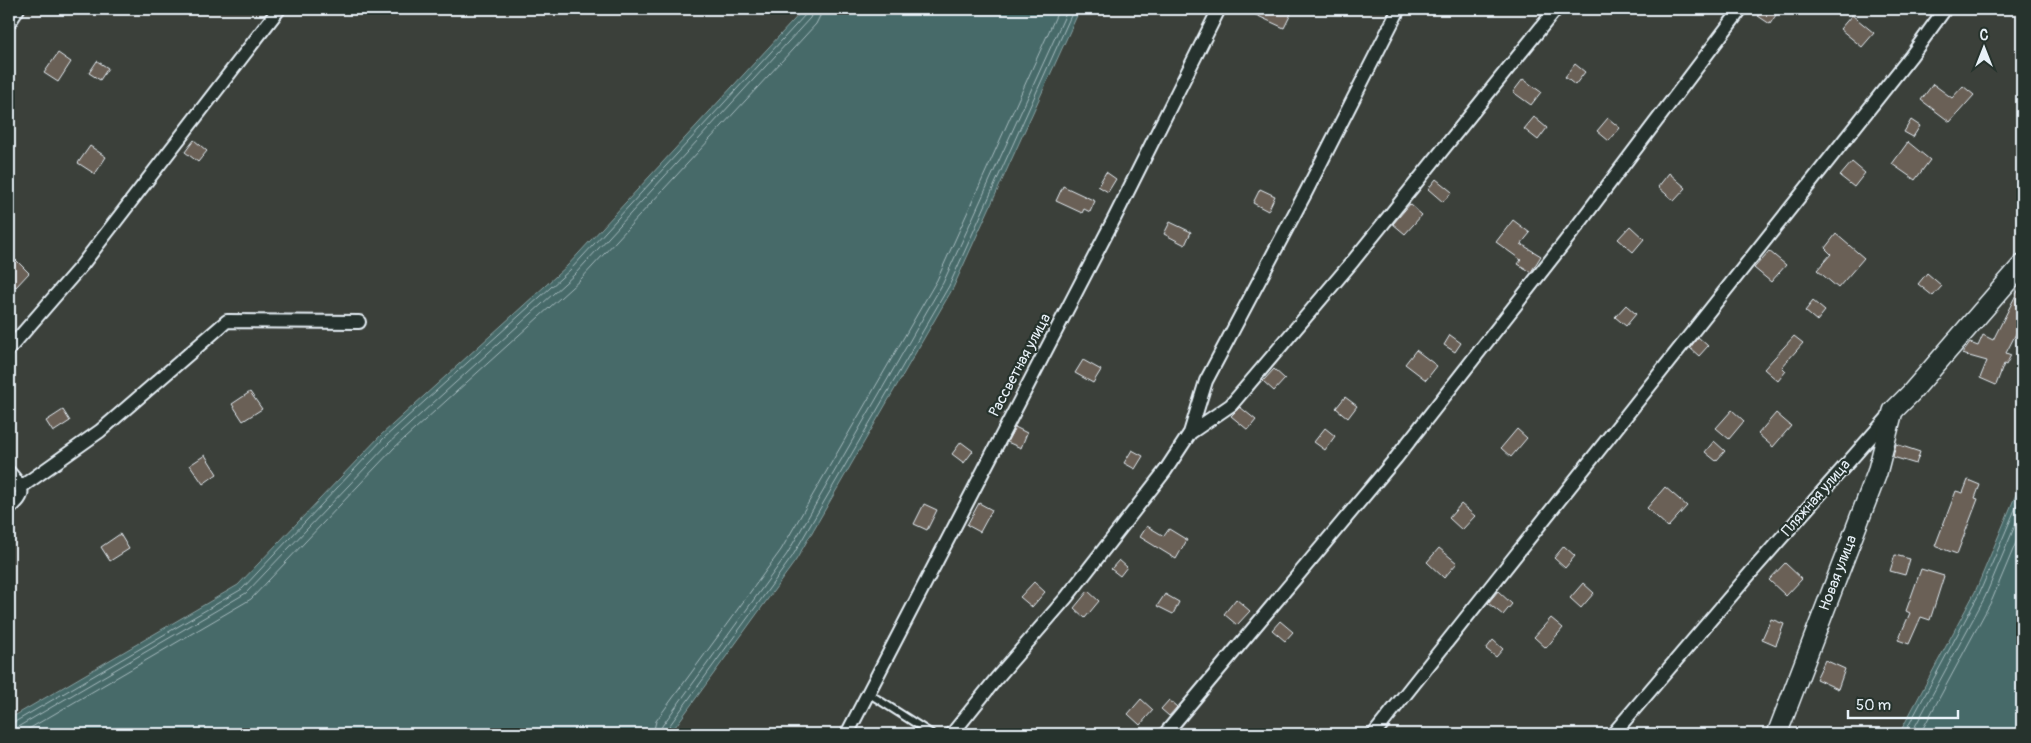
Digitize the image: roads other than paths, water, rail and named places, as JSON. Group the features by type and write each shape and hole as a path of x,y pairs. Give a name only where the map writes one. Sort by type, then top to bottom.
{"street":[{"path":"9,23 18,9"},
{"path":"9,349 82,265 279,9"},
{"name":"Рассветная улица","path":"847,734 1111,226 1220,9"},
{"path":"952,734 996,679 1066,598 1165,471 1190,433 1206,381 1306,192 1399,9"},
{"path":"1190,433 1232,405 1353,261 1556,9"},
{"path":"1165,734 1396,458 1578,225 1741,9"},
{"path":"1374,734 1905,64 1945,9"},
{"name":"Пляжная улица","path":"1613,734 1759,563 2022,265"},
{"path":"21,487 100,431 227,321 359,322"},
{"name":"Новая улица","path":"1777,734 1877,473 1893,411"},
{"path":"9,472 21,487 22,494 20,500 9,509"}],"lane":[{"path":"868,693 932,734"}],"water":[{"path":"804,9 1080,9 953,288 796,560 670,734 9,734 9,719 238,585 381,435 567,266"},
{"path":"2022,480 2022,734 1899,734 1975,592"}]}
